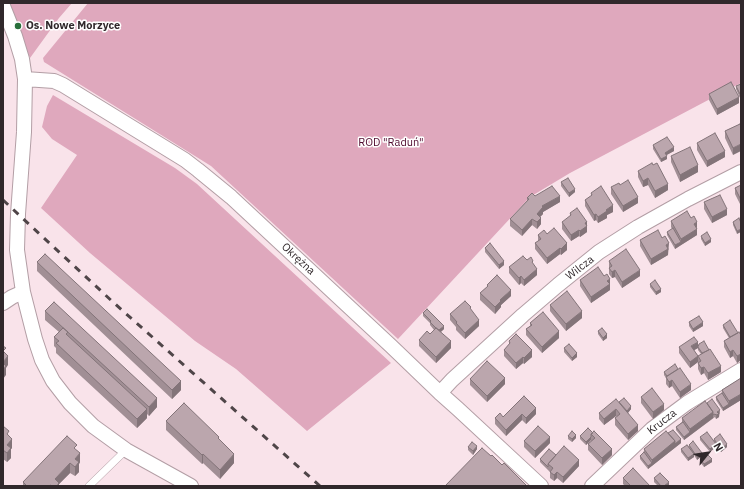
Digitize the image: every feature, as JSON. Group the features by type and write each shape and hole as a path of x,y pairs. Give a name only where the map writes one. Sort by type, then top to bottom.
{"street":[{"path":"3,6 16,36 25,79 24,132 17,250 23,292 42,360 52,381 70,403 93,426 126,450 192,486"},
{"name":"Okrężna","path":"25,79 54,81 63,85 185,160 198,170 231,197 541,486"},
{"name":"Wilcza","path":"440,393 452,380 523,315 599,252 638,227 741,172"},
{"path":"3,304 12,296 23,292"},
{"name":"Krucza","path":"592,486 652,429 687,403 741,370"}],"lane":[{"path":"92,485 126,450"}],"green space":[{"path":"6,3 72,3 59,18 30,58"},
{"name":"ROD \"Raduń\"","path":"88,3 741,3 741,83 570,173 530,197 398,339 211,166 44,62 43,58"},
{"path":"53,95 175,168 197,184 391,363 307,431 236,369 195,341 90,253 41,208 77,155 52,139 42,127 47,106"}],"building":[{"path":"731,82 739,97 717,109 709,94"},
{"path":"741,84 741,94 740,94 736,86"},
{"path":"740,124 741,144 733,148 725,131"},
{"path":"715,133 725,151 707,161 697,143"},
{"path":"667,137 674,147 665,153 667,156 661,159 653,145"},
{"path":"690,147 698,165 680,175 671,156"},
{"path":"652,163 653,165 657,163 668,184 655,191 648,178 643,181 638,171"},
{"path":"568,178 575,189 569,193 561,182"},
{"path":"628,180 638,197 623,206 611,187 619,183 620,185"},
{"path":"741,185 741,200 735,188"},
{"path":"552,186 560,196 542,206 543,207 537,214 541,218 537,222 532,219 522,230 510,219 529,199 527,198 532,193 535,196"},
{"path":"601,186 613,205 598,217 596,214 594,215 585,200 592,195 591,193"},
{"path":"720,195 727,209 712,217 704,202"},
{"path":"577,208 587,222 585,223 587,226 571,235 562,222"},
{"path":"687,211 691,218 694,216 697,222 694,224 697,229 681,239 671,221"},
{"path":"739,218 741,229 737,231 733,222"},
{"path":"554,228 567,243 547,258 535,243 541,239 538,235 544,230 547,234"},
{"path":"673,228 681,242 675,245 667,232"},
{"path":"658,230 662,238 665,236 669,243 666,245 668,249 651,259 640,240"},
{"path":"707,232 711,239 705,243 701,236"},
{"path":"490,243 504,261 499,265 485,248"},
{"path":"626,249 640,270 622,282 615,270 612,272 609,268 612,266 609,261"},
{"path":"45,254 181,381 172,390 37,262"},
{"path":"523,256 527,260 531,257 532,262 537,269 524,280 521,276 519,278 509,267"},
{"path":"598,267 604,276 607,274 610,279 607,281 610,284 591,297 580,280"},
{"path":"497,275 511,290 495,307 480,293"},
{"path":"655,280 661,289 656,292 650,284"},
{"path":"567,291 582,311 566,324 550,305"},
{"path":"465,301 471,307 470,308 479,320 465,333 450,314"},
{"path":"54,302 157,398 149,407 45,311"},
{"path":"427,309 444,326 439,330 423,313"},
{"path":"543,312 559,331 542,347 526,329 532,325 530,323"},
{"path":"699,316 703,322 693,329 689,322"},
{"path":"730,320 738,333 730,337 723,325"},
{"path":"63,328 68,332 66,334 147,409 137,419 56,343 59,341 54,337"},
{"path":"436,328 451,341 436,357 419,340 427,331 430,334"},
{"path":"602,328 607,334 603,338 598,331"},
{"path":"739,332 741,335 741,354 737,356 733,350 730,352 724,341"},
{"path":"516,334 532,350 516,363 504,350 510,343 509,341"},
{"path":"694,337 698,342 691,346 698,356 690,362 679,347"},
{"path":"704,341 709,350 702,353 698,347 699,344"},
{"path":"569,344 577,353 572,358 564,348"},
{"path":"710,349 721,366 708,373 704,367 701,368 698,363 701,361 698,356"},
{"path":"3,351 8,356 3,362"},
{"path":"487,361 505,378 487,396 470,379"},
{"path":"3,363 6,366 3,370"},
{"path":"675,364 678,369 667,376 664,372"},
{"path":"680,368 691,384 680,392 672,380 669,382 666,377"},
{"path":"741,378 741,394 729,401 722,390"},
{"path":"652,388 664,404 653,412 641,397"},
{"path":"722,393 729,404 723,408 716,397"},
{"path":"524,396 536,408 526,418 522,414 506,430 495,418 500,413 503,417"},
{"path":"624,398 631,406 627,411 619,402"},
{"path":"616,399 638,425 628,434 615,418 620,414 616,409 604,419 599,413"},
{"path":"712,399 720,410 717,412 719,414 713,415 713,412 707,403"},
{"path":"705,401 713,412 690,429 682,418"},
{"path":"184,403 234,454 220,470 166,421"},
{"path":"683,422 690,432 684,437 676,427"},
{"path":"3,426 9,431 7,434 12,439 7,445 11,448 7,453 3,450"},
{"path":"538,426 550,437 535,451 524,441"},
{"path":"588,428 593,433 586,442 580,436"},
{"path":"673,430 681,439 675,444 675,441 668,433"},
{"path":"572,431 576,435 572,439 568,436"},
{"path":"594,431 612,449 602,458 588,444 595,438 591,434"},
{"path":"666,431 675,441 652,460 644,449"},
{"path":"707,432 716,444 710,449 700,437"},
{"path":"720,434 727,444 721,449 714,439"},
{"path":"67,436 77,445 74,448 80,453 75,459 79,462 75,467 70,463 55,479 59,483 57,486 27,486 23,482"},
{"path":"693,441 702,453 697,457 689,445"},
{"path":"472,442 477,446 473,451 468,447"},
{"path":"687,445 694,454 688,458 681,449"},
{"path":"564,446 579,460 563,477 557,472 554,475 550,472 553,468 548,464"},
{"path":"482,448 502,465 504,463 527,486 445,486"},
{"path":"549,449 556,455 548,464 548,467 540,459"},
{"path":"644,452 652,463 648,466 640,456"},
{"path":"707,454 712,459 704,464 700,459"},
{"path":"633,468 650,486 631,486 623,478"},
{"path":"660,473 669,482 664,486 661,486 654,478"}],"railway":[{"path":"3,200 114,303 320,486"}],"place":[{"name":"Os. Nowe Morzyce","path":"18,26"}]}
